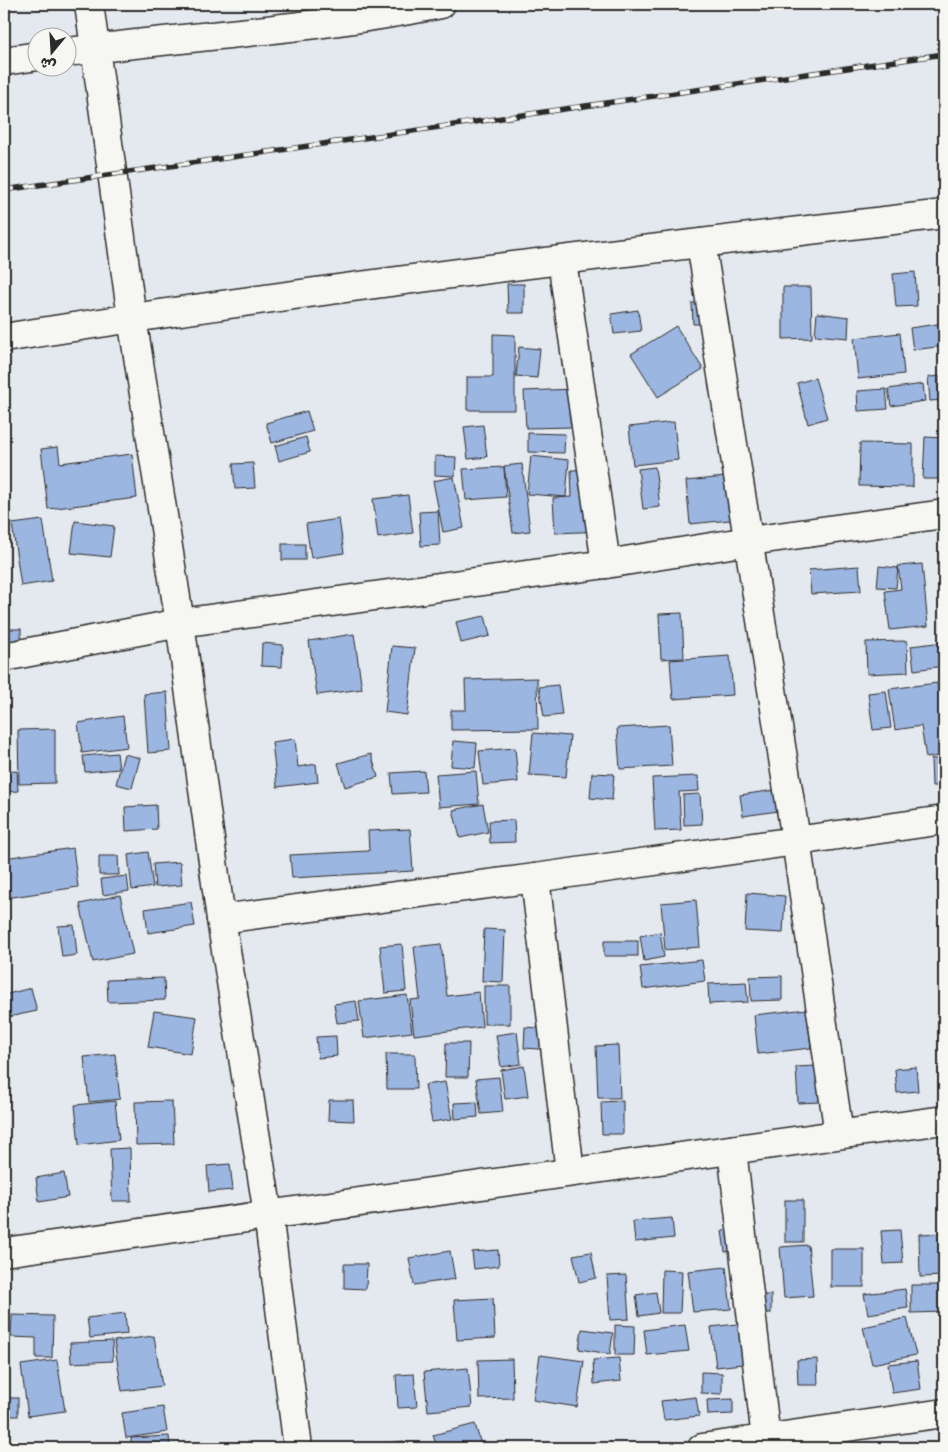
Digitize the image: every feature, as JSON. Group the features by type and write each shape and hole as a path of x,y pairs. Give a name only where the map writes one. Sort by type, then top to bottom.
{"street":[{"path":"89,4 132,318 180,623 221,918 268,1214 298,1448"},
{"path":"78,51 311,26 390,9 440,4"},
{"path":"4,61 28,57"},
{"path":"4,338 132,318 562,261 944,214"},
{"path":"701,243 796,840 839,1134"},
{"path":"562,261 606,564"},
{"path":"4,657 180,623 606,564 749,540 944,514"},
{"path":"221,918 535,878 944,820"},
{"path":"535,878 570,1172"},
{"path":"4,1252 944,1120"},
{"path":"732,1150 766,1439"},
{"path":"702,1448 944,1413"}],"building":[{"path":"915,272 917,306 896,307 893,274"},
{"path":"507,284 524,284 524,313 508,313"},
{"path":"783,287 811,287 812,338 783,339"},
{"path":"692,303 712,303 712,324 693,324"},
{"path":"638,310 641,331 614,334 611,314"},
{"path":"817,313 849,317 848,338 815,335"},
{"path":"944,323 944,346 913,350 910,328"},
{"path":"676,326 703,369 658,397 631,354"},
{"path":"900,333 904,374 858,379 854,338"},
{"path":"493,334 515,335 515,410 467,410 467,377 493,377"},
{"path":"519,347 540,349 537,378 516,376"},
{"path":"944,376 944,400 930,401 928,377"},
{"path":"815,378 827,418 808,424 797,383"},
{"path":"923,384 925,401 891,406 888,389"},
{"path":"574,389 575,427 526,428 524,391"},
{"path":"886,389 888,409 858,411 857,391"},
{"path":"307,411 313,431 272,443 266,423"},
{"path":"674,422 678,460 633,465 629,427"},
{"path":"483,425 487,457 468,459 464,427"},
{"path":"528,433 565,434 564,453 528,452"},
{"path":"306,437 310,452 279,461 275,446"},
{"path":"925,437 944,438 944,479 923,479"},
{"path":"860,443 913,444 913,487 859,486"},
{"path":"58,447 60,463 132,454 137,498 48,509 41,449"},
{"path":"435,456 456,457 455,476 435,475"},
{"path":"531,456 569,460 566,497 527,494"},
{"path":"253,463 255,488 235,489 233,464"},
{"path":"522,464 530,531 513,533 504,466"},
{"path":"504,467 506,497 466,500 463,469"},
{"path":"655,467 660,507 643,509 638,469"},
{"path":"604,469 606,531 555,533 553,498 572,497 571,470"},
{"path":"735,476 740,519 690,524 686,481"},
{"path":"454,477 464,528 443,532 433,481"},
{"path":"408,495 413,533 378,538 373,499"},
{"path":"438,511 440,545 421,546 419,512"},
{"path":"339,519 344,553 311,558 306,524"},
{"path":"43,520 52,581 21,586 12,524"},
{"path":"75,521 114,526 110,557 71,553"},
{"path":"282,544 305,544 305,560 282,560"},
{"path":"922,564 928,626 890,630 885,591 901,589 898,566"},
{"path":"859,566 861,591 811,594 809,570"},
{"path":"879,566 898,568 896,588 877,587"},
{"path":"682,613 684,658 661,659 659,614"},
{"path":"485,616 490,636 461,643 456,622"},
{"path":"4,629 21,629 21,652 4,652"},
{"path":"354,634 362,689 317,695 309,641"},
{"path":"907,641 908,672 867,674 866,642"},
{"path":"944,642 944,666 914,670 911,646"},
{"path":"262,643 283,645 282,667 261,666"},
{"path":"392,646 415,648 407,715 385,712"},
{"path":"730,656 733,695 673,699 670,660"},
{"path":"537,678 538,729 451,730 451,710 466,710 465,680"},
{"path":"937,683 944,733 944,755 926,758 921,726 895,730 889,689"},
{"path":"558,685 562,715 544,717 539,687"},
{"path":"886,691 891,728 873,730 868,693"},
{"path":"167,692 171,751 148,753 144,694"},
{"path":"123,716 127,747 82,753 78,723"},
{"path":"669,725 672,766 620,769 617,728"},
{"path":"55,729 55,783 19,784 18,730"},
{"path":"533,733 570,736 566,777 529,775"},
{"path":"295,739 298,767 316,764 318,782 277,787 272,742"},
{"path":"453,741 477,743 475,768 451,766"},
{"path":"515,748 518,782 483,785 479,751"},
{"path":"117,753 119,769 85,772 83,756"},
{"path":"124,754 140,758 132,788 116,784"},
{"path":"371,754 378,777 345,787 338,763"},
{"path":"931,759 944,759 944,786 932,786"},
{"path":"17,771 18,791 4,792 4,772"},
{"path":"424,771 426,792 393,794 391,773"},
{"path":"476,771 479,804 439,807 436,774"},
{"path":"592,773 614,774 612,800 590,798"},
{"path":"698,776 699,791 679,792 681,830 655,831 652,778"},
{"path":"775,790 778,811 743,816 740,795"},
{"path":"700,794 702,824 684,825 683,795"},
{"path":"483,804 488,832 460,838 453,810"},
{"path":"156,805 157,829 126,831 125,807"},
{"path":"514,820 515,842 490,843 489,821"},
{"path":"410,829 413,871 292,878 290,855 369,851 368,831"},
{"path":"73,848 78,887 6,898 4,858"},
{"path":"148,852 153,887 132,890 128,855"},
{"path":"99,856 118,856 119,875 99,875"},
{"path":"180,862 182,885 155,887 153,864"},
{"path":"127,876 129,891 103,895 101,879"},
{"path":"747,893 785,896 783,933 745,931"},
{"path":"120,895 133,954 93,962 80,904"},
{"path":"696,900 700,947 665,950 661,903"},
{"path":"191,902 195,926 148,933 145,909"},
{"path":"74,925 77,955 62,957 58,926"},
{"path":"484,929 505,930 503,982 482,981"},
{"path":"660,932 664,957 644,961 640,936"},
{"path":"604,941 638,941 638,956 604,956"},
{"path":"402,944 406,991 385,993 380,946"},
{"path":"441,944 447,996 479,992 482,1027 414,1035 410,1000 420,999 414,947"},
{"path":"702,960 705,981 643,989 640,967"},
{"path":"782,976 782,1000 751,1001 750,977"},
{"path":"164,978 165,1000 108,1002 107,980"},
{"path":"746,982 748,1002 709,1004 708,984"},
{"path":"484,986 510,986 510,1024 484,1024"},
{"path":"31,988 37,1011 4,1018 4,995"},
{"path":"407,995 412,1032 364,1038 359,1001"},
{"path":"356,1001 359,1021 337,1023 334,1004"},
{"path":"807,1009 811,1048 758,1054 754,1015"},
{"path":"154,1011 197,1017 191,1054 148,1047"},
{"path":"525,1027 553,1029 552,1050 524,1048"},
{"path":"517,1032 521,1064 501,1067 496,1035"},
{"path":"336,1036 337,1056 318,1058 316,1037"},
{"path":"446,1043 469,1043 468,1077 445,1077"},
{"path":"618,1045 620,1098 598,1098 596,1046"},
{"path":"115,1054 120,1099 89,1102 84,1057"},
{"path":"386,1054 415,1054 416,1089 387,1089"},
{"path":"524,1066 528,1096 505,1099 501,1070"},
{"path":"817,1066 820,1102 798,1103 796,1067"},
{"path":"916,1067 918,1091 897,1093 895,1069"},
{"path":"499,1077 503,1112 481,1114 476,1079"},
{"path":"445,1082 452,1119 432,1122 425,1085"},
{"path":"329,1100 353,1100 354,1121 328,1120"},
{"path":"115,1101 119,1140 79,1145 75,1105"},
{"path":"172,1101 174,1144 136,1145 135,1102"},
{"path":"623,1101 623,1134 602,1134 601,1102"},
{"path":"477,1102 478,1117 455,1119 454,1103"},
{"path":"130,1148 131,1201 112,1201 110,1149"},
{"path":"230,1164 233,1190 209,1192 207,1166"},
{"path":"64,1173 68,1197 39,1202 36,1178"},
{"path":"785,1200 803,1200 803,1242 785,1242"},
{"path":"672,1218 674,1238 635,1242 633,1221"},
{"path":"752,1228 755,1247 725,1252 722,1231"},
{"path":"900,1230 903,1263 884,1264 881,1231"},
{"path":"944,1233 944,1276 920,1277 919,1234"},
{"path":"808,1245 813,1296 784,1298 780,1247"},
{"path":"831,1249 864,1249 864,1287 831,1287"},
{"path":"498,1250 499,1266 474,1269 472,1252"},
{"path":"450,1251 455,1279 414,1285 409,1258"},
{"path":"591,1252 596,1278 579,1282 573,1255"},
{"path":"344,1264 367,1264 366,1289 344,1288"},
{"path":"726,1267 731,1309 693,1312 688,1271"},
{"path":"662,1270 682,1271 680,1313 661,1313"},
{"path":"626,1275 629,1319 610,1320 607,1276"},
{"path":"911,1285 944,1285 944,1312 911,1313"},
{"path":"905,1289 908,1308 868,1314 864,1294"},
{"path":"656,1292 659,1313 639,1316 636,1295"},
{"path":"740,1295 771,1295 771,1313 740,1313"},
{"path":"493,1298 495,1338 457,1340 454,1300"},
{"path":"125,1313 127,1334 90,1338 87,1318"},
{"path":"12,1315 53,1316 52,1358 36,1358 36,1338 11,1337"},
{"path":"907,1318 916,1355 872,1364 863,1327"},
{"path":"763,1321 768,1361 716,1367 711,1327"},
{"path":"615,1325 635,1326 634,1355 615,1355"},
{"path":"685,1325 689,1351 647,1355 644,1330"},
{"path":"582,1329 613,1333 610,1354 579,1349"},
{"path":"154,1336 162,1386 122,1391 114,1341"},
{"path":"112,1341 113,1361 71,1363 70,1343"},
{"path":"540,1355 584,1361 577,1407 533,1400"},
{"path":"619,1358 621,1381 594,1384 593,1360"},
{"path":"512,1359 513,1398 479,1399 478,1360"},
{"path":"817,1359 818,1385 798,1385 797,1360"},
{"path":"57,1360 65,1411 28,1416 21,1365"},
{"path":"917,1361 921,1389 892,1393 888,1364"},
{"path":"468,1368 472,1407 428,1411 424,1372"},
{"path":"701,1372 722,1373 722,1394 701,1393"},
{"path":"414,1374 417,1407 398,1408 396,1375"},
{"path":"696,1397 699,1416 664,1420 661,1401"},
{"path":"4,1398 18,1398 18,1416 4,1416"},
{"path":"733,1399 733,1414 708,1415 707,1400"},
{"path":"163,1407 167,1432 126,1438 122,1413"},
{"path":"475,1424 482,1448 437,1448 433,1435"},
{"path":"169,1436 170,1448 131,1448 131,1438"},
{"path":"404,1441 405,1448 377,1448 376,1444"}],"railway":[{"path":"4,190 944,54"}]}
